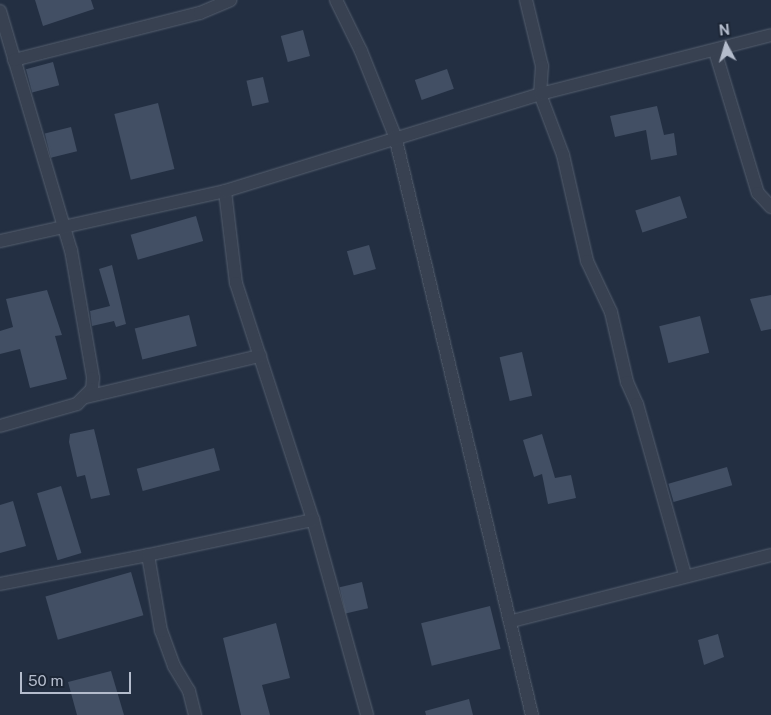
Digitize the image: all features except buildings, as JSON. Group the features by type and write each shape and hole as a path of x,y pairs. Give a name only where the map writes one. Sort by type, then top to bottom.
{"street":[{"path":"14,60 200,13 230,0"},
{"path":"336,0 362,50 395,136 512,621 532,715"},
{"path":"526,0 542,66 540,94 563,155 587,261 611,312 627,382 637,404 685,575"},
{"path":"0,11 77,276 93,378 86,397"},
{"path":"0,241 63,229 225,191 395,136 540,94 771,36"},
{"path":"715,51 758,193 771,207"},
{"path":"225,191 236,283 313,520 367,715"},
{"path":"0,426 76,404 86,397 260,356"},
{"path":"0,584 313,520"},
{"path":"148,555 161,632 174,666 189,691 194,715"},
{"path":"512,621 685,575 771,555"}]}
